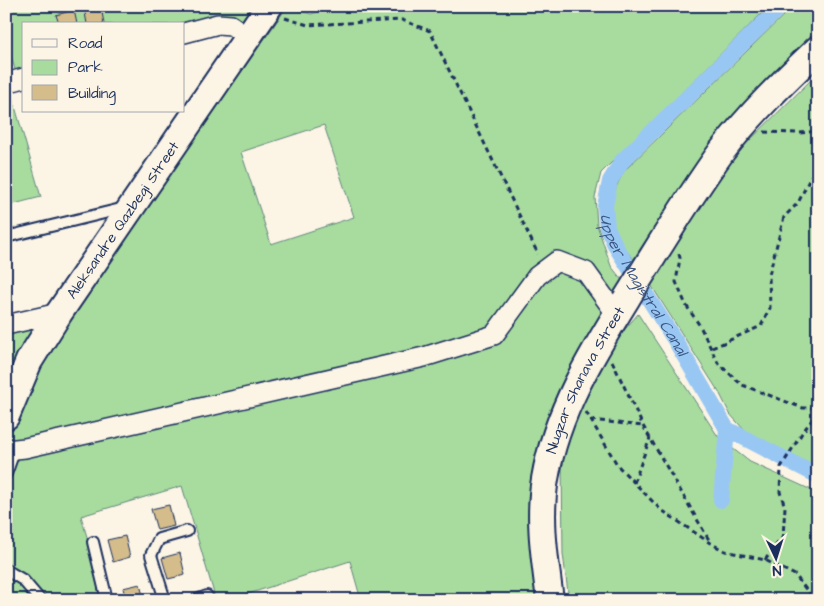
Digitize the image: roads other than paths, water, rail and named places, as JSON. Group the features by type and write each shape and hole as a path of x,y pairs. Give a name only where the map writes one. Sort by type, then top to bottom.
{"main road":[{"name":"Aleksandre Qazbegi Street","path":"6,416 29,361 59,313 268,8"},
{"name":"Nugzar Shanava Street","path":"550,600 542,531 544,480 556,435 574,389 620,309 705,175 738,132 781,84 818,49"}],"street":[{"path":"185,33 218,24 231,25 248,36"},
{"path":"6,83 22,79"},
{"path":"11,449 25,448 424,357 494,336 537,276 556,261 586,272 620,309"},
{"path":"6,325 59,313"}],"lane":[{"path":"6,237 133,206"},
{"path":"6,474 11,449"},
{"path":"165,600 152,555 159,539 187,531"},
{"path":"93,542 108,600"},
{"path":"6,570 22,580 40,600"},
{"path":"196,600 207,596"}],"waterway":[{"name":"Upper Magistral Canal","path":"781,6 622,161 610,181 605,206 607,227 616,247 676,342 727,429 818,476"},
{"path":"721,500 727,429"}]}
